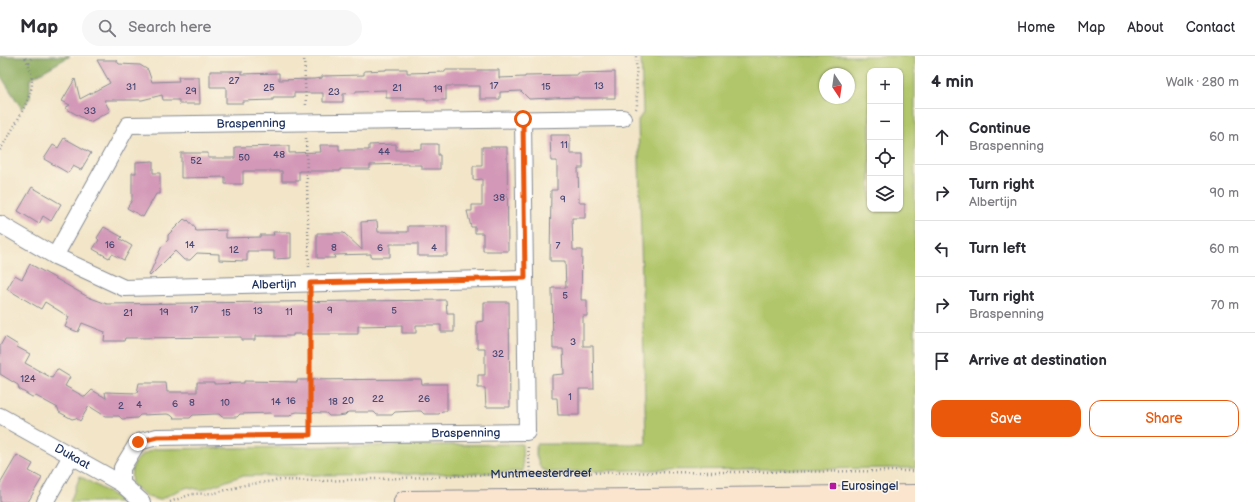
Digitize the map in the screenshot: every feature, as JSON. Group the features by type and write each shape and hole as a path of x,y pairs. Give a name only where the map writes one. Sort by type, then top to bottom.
{"main road":[{"path":"406,502 915,496"}],"street":[{"name":"Braspenning","path":"55,256 128,125 623,118"},
{"path":"523,119 527,432"},
{"name":"Albertijn","path":"0,224 55,256 124,288 525,278"},
{"name":"Dukaat","path":"0,416 122,484 142,502"},
{"name":"Braspenning","path":"122,484 122,468 138,442 157,437 527,432"},
{"path":"45,502 71,456"}],"path":[{"path":"0,150 27,102 32,84 29,64 24,56"},
{"path":"29,64 32,56"},
{"path":"304,56 310,283 310,435"},
{"path":"623,118 634,113 637,107 636,56"},
{"path":"527,432 530,473"},
{"name":"Muntmeesterdreef","path":"170,502 192,494 215,493 245,484 281,480 322,481 530,473 915,471"}],"green space":[{"path":"0,56 70,56 30,79 30,98 22,109 0,75"},
{"path":"641,56 915,56 915,468 550,472 541,469 536,456 536,444 646,444 638,120 643,113"},
{"path":"522,444 523,471 489,473 241,476 201,490 188,487 159,500 148,497 132,485 131,478 135,462 143,455 154,449"},
{"path":"80,476 121,500 121,502 70,502"}],"building":[{"path":"97,60 116,60 119,64 140,65 148,70 152,82 179,81 178,77 199,77 200,104 179,104 179,100 163,100 162,95 142,100 104,100 110,111 90,122 65,108 70,105 62,101 75,79 80,99 110,83"},
{"path":"407,69 407,73 445,72 445,70 499,70 499,78 615,72 615,98 578,97 529,99 521,91 500,92 500,99 480,99 480,86 446,86 446,100 425,100 425,98 386,98 386,90 356,91 356,93 343,94 343,102 323,102 323,93 294,93 294,97 273,97 273,100 226,103 226,87 210,87 210,71 242,71 242,74 279,73 279,80 314,79 322,78 322,76 364,75 364,71"},
{"path":"550,135 570,135 570,154 583,154 583,168 578,168 579,202 585,202 585,218 572,218 573,250 582,250 581,300 587,300 587,316 583,316 583,346 593,346 594,389 579,389 579,415 558,415 557,398 552,398 552,375 564,374 563,349 553,349 552,288 566,288 565,261 550,261 551,190 557,190 557,161 551,161"},
{"path":"64,138 91,153 81,170 73,166 68,173 44,159 53,145 58,148"},
{"path":"396,144 396,150 422,149 422,144 438,144 440,169 422,169 422,165 408,164 370,165 370,169 340,169 340,171 299,171 299,181 282,181 282,171 243,171 243,184 225,184 225,177 181,178 181,153 208,153 208,158 235,158 235,147 289,146 289,153 321,152 320,145 339,145 339,150 369,150 369,145"},
{"path":"482,147 507,147 508,251 483,251 483,233 475,233 475,227 471,227 467,211 472,211 472,205 482,205 482,179 473,180 473,166 482,166"},
{"path":"153,161 153,173 160,173 160,194 156,194 143,217 127,208 132,200 132,173 136,173 136,162"},
{"path":"32,187 61,204 51,221 43,216 39,224 18,211"},
{"path":"184,219 187,221 188,220 197,231 226,230 226,238 260,237 260,235 274,235 273,232 291,232 291,258 274,259 274,251 247,251 247,261 219,260 219,254 197,253 190,260 184,260 175,251 150,276 149,275 162,246 168,240 168,235"},
{"path":"377,221 378,232 408,232 408,226 447,226 447,256 418,256 418,244 390,244 390,257 371,257 371,254 334,255 335,258 317,258 317,233 344,233 362,250 361,222"},
{"path":"104,227 122,237 120,239 132,246 124,260 112,254 109,258 93,249 99,240 97,238"},
{"path":"30,264 88,297 107,304 446,300 447,313 454,313 454,332 441,332 441,325 416,325 416,333 402,333 402,325 358,326 358,334 293,334 293,336 255,336 255,340 241,340 241,337 125,338 124,341 104,341 105,332 82,323 78,332 65,327 69,317 45,302 41,309 7,289 15,275 22,279"},
{"path":"484,302 509,302 510,407 486,407 485,388 478,388 478,375 485,375 485,348 477,348 477,322 484,321"},
{"path":"5,337 18,345 17,347 30,354 25,363 52,378 57,369 70,377 65,386 85,397 92,390 106,398 105,392 137,393 139,383 166,383 167,392 197,392 197,382 214,382 214,384 244,383 244,381 297,382 297,380 421,379 422,384 447,384 447,411 442,411 439,414 424,414 421,411 395,412 392,415 377,415 374,412 348,412 345,415 337,416 329,416 326,413 297,412 290,416 274,416 271,413 240,414 237,417 222,417 219,414 214,414 193,415 190,418 174,418 167,414 140,415 137,418 122,419 119,416 105,416 89,406 80,421 76,418 72,419 59,412 58,408 36,396 32,397 19,389 18,385 0,374 0,346"},
{"path":"17,455 33,464 29,471 42,478 28,502 0,502 0,484"}],"place":[{"name":"Eurosingel","path":"833,486"}],"route":[{"path":"138,442 157,437 310,435 310,283 525,278 523,119"}]}
